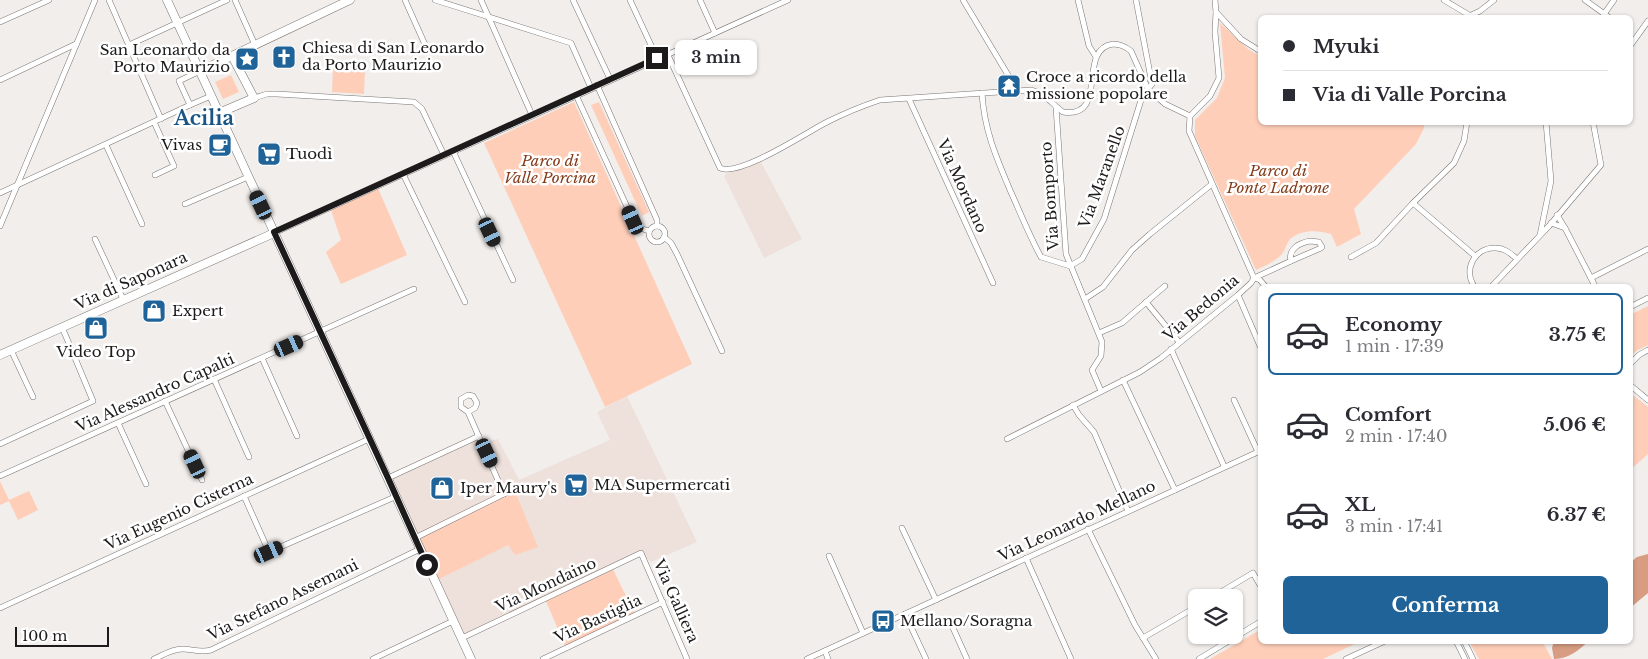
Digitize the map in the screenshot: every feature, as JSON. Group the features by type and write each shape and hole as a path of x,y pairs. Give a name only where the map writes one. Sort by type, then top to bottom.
{"street":[{"path":"0,22 49,0"},
{"path":"0,226 95,0"},
{"path":"109,0 161,119"},
{"path":"167,0 471,659"},
{"path":"129,45 228,0"},
{"path":"235,0 255,45"},
{"path":"190,105 179,81 350,0"},
{"path":"404,0 427,49"},
{"path":"435,0 571,43 594,86 657,220 657,226"},
{"path":"480,0 532,115"},
{"path":"573,0 610,79"},
{"path":"630,0 657,58"},
{"path":"700,0 715,33"},
{"path":"770,0 773,7"},
{"path":"274,232 576,94 788,0"},
{"path":"963,0 1017,90"},
{"path":"1078,0 1089,46 1096,56"},
{"path":"1136,0 1152,84 1148,89"},
{"path":"667,53 720,168 724,170 754,161 859,107 880,100 1017,90 1037,91 1063,112 1077,112 1088,102 1096,56 1107,46 1113,44 1126,47 1131,51 1148,89 1165,104 1190,116 1210,96 1219,78 1215,32 1215,0"},
{"path":"1444,0 1467,15"},
{"path":"1453,6 1458,0"},
{"path":"1473,15 1494,0"},
{"path":"1585,0 1604,14 1614,0"},
{"path":"1216,12 1242,39 1258,50"},
{"path":"1633,42 1648,21"},
{"path":"0,80 77,44"},
{"path":"232,56 254,98"},
{"name":"Via Maranello","path":"1070,266 1082,258 1104,218 1142,97 1148,89"},
{"path":"982,93 983,112 988,138 1030,237 1041,257 1070,266"},
{"path":"219,113 267,94 414,102 422,109 444,155"},
{"path":"576,94 633,220 640,228 649,231"},
{"path":"0,193 211,96"},
{"name":"Via Mordano","path":"909,99 993,283"},
{"name":"Via Bomporto","path":"1056,108 1066,254 1102,342 1101,356 1092,370 1101,391"},
{"name":"Via Bedonia","path":"1007,439 1140,372 1238,295 1254,278 1189,131 1190,116"},
{"path":"154,122 174,166 155,175"},
{"path":"1351,257 1376,243 1412,203 1454,163 1464,140 1466,125"},
{"path":"1540,236 1551,181 1546,125"},
{"path":"1494,284 1540,236 1601,165 1594,125"},
{"path":"106,145 142,224"},
{"path":"453,151 513,280"},
{"path":"403,174 465,302"},
{"path":"186,204 248,177"},
{"path":"1085,299 1103,287 1132,250 1212,184"},
{"path":"1412,203 1475,256"},
{"path":"1557,215 1594,284"},
{"path":"1551,223 1565,228"},
{"path":"649,231 657,226"},
{"path":"649,231 649,237 654,242 660,242 664,237 664,231 657,226"},
{"name":"Via di Saponara","path":"0,355 274,232"},
{"path":"664,237 671,243 677,254 722,351"},
{"path":"95,239 123,299"},
{"path":"1254,278 1321,248 1321,244 1315,240 1303,242 1295,247 1291,254 1291,261"},
{"path":"1473,284 1469,273 1470,263 1475,256 1484,250 1497,248 1506,250 1517,259"},
{"path":"1591,278 1648,249"},
{"path":"1254,278 1260,280 1263,284"},
{"path":"1099,333 1122,323 1165,286"},
{"name":"Via Alessandro Capalti","path":"0,476 414,289"},
{"path":"1238,295 1258,341"},
{"path":"1633,306 1648,298"},
{"path":"1146,302 1179,342"},
{"path":"0,444 93,401 62,327"},
{"path":"1171,349 1224,466"},
{"path":"12,350 33,397"},
{"path":"1633,361 1639,354 1648,350"},
{"path":"262,358 297,436"},
{"path":"214,380 249,457"},
{"path":"1123,380 1175,490"},
{"path":"1633,388 1648,400"},
{"path":"1234,400 1258,449"},
{"path":"165,401 202,480"},
{"path":"1073,405 1084,423 1090,426 1094,432 1128,511"},
{"path":"468,412 504,494"},
{"path":"118,423 146,484"},
{"path":"388,478 479,436"},
{"name":"Via Eugenio Cisterna","path":"0,608 369,439"},
{"name":"Via Leonardo Mellano","path":"807,659 1258,451"},
{"path":"414,538 514,489"},
{"path":"244,496 269,552 397,496"},
{"path":"902,528 936,600"},
{"path":"1088,529 1135,625 1156,659"},
{"name":"Via Stefano Assemani","path":"154,659 174,650 182,649 203,652 211,650 420,549"},
{"name":"Via Galliera","path":"641,553 687,659"},
{"name":"Via Mondaino","path":"462,638 641,553"},
{"path":"830,556 863,633"},
{"path":"1026,558 1071,659"},
{"path":"1226,589 1253,573 1258,582"},
{"name":"Via Bastiglia","path":"543,659 663,602"},
{"path":"1143,638 1188,611"},
{"path":"905,614 926,659"},
{"path":"949,619 967,659"},
{"path":"373,659 453,621"},
{"path":"1199,659 1258,623"},
{"path":"1346,659 1378,644"},
{"path":"1458,644 1465,659"},
{"path":"1466,644 1473,659"},
{"path":"825,651 828,659"}],"shaded area":[{"path":"761,162 802,239 764,258 724,176 729,172"},
{"path":"627,396 697,542 651,562 641,553 462,638 388,478 479,436 482,443 498,439 519,480 610,440 597,412"},
{"path":"1648,554 1648,593 1633,606 1633,560 1637,557"},
{"path":"1553,644 1585,644 1569,656 1559,659 1554,659"}],"green space":[{"name":"Parco di Ponte Ladrone","path":"1220,23 1248,49 1258,55 1258,125 1424,125 1416,144 1354,209 1361,234 1337,247 1331,234 1315,231 1299,233 1290,239 1278,258 1256,270 1195,136 1195,120 1217,98 1225,78"},
{"path":"333,68 365,70 364,94 332,92"},
{"path":"231,75 239,92 223,99 215,82"},
{"name":"Parco di Valle Porcina","path":"574,102 692,364 605,407 484,143"},
{"path":"599,102 649,212 642,216 591,105"},
{"path":"377,186 407,255 341,284 326,252 341,240 330,207"},
{"path":"1648,306 1648,345 1633,354 1633,314"},
{"path":"1633,395 1648,407 1648,454 1633,467"},
{"path":"0,481 9,500 29,491 38,510 18,520 9,501 0,505"},
{"path":"514,489 538,547 515,555 508,545 435,581 414,539"},
{"path":"612,567 635,615 566,648 545,599"},
{"path":"1258,631 1258,644 1355,644 1323,659 1210,659 1236,644 1243,644 1243,640"},
{"path":"1471,644 1544,644 1552,659 1479,659"}],"place":[{"name":"Chiesa di San Leonardo da Porto Maurizio","path":"284,57"},
{"name":"San Leonardo da Porto Maurizio","path":"247,59"},
{"name":"Croce a ricordo della missione popolare","path":"1009,86"},
{"name":"Vivas","path":"220,145"},
{"name":"Tuodì","path":"269,154"},
{"name":"Expert","path":"154,311"},
{"name":"Video Top","path":"96,328"},
{"name":"MA Supermercati","path":"576,485"},
{"name":"Iper Maury's","path":"442,488"},
{"name":"Mellano/Soragna","path":"883,621"}],"district":[{"name":"Acilia","path":"204,118"}],"route":[{"path":"427,565 274,232 657,58"}]}
